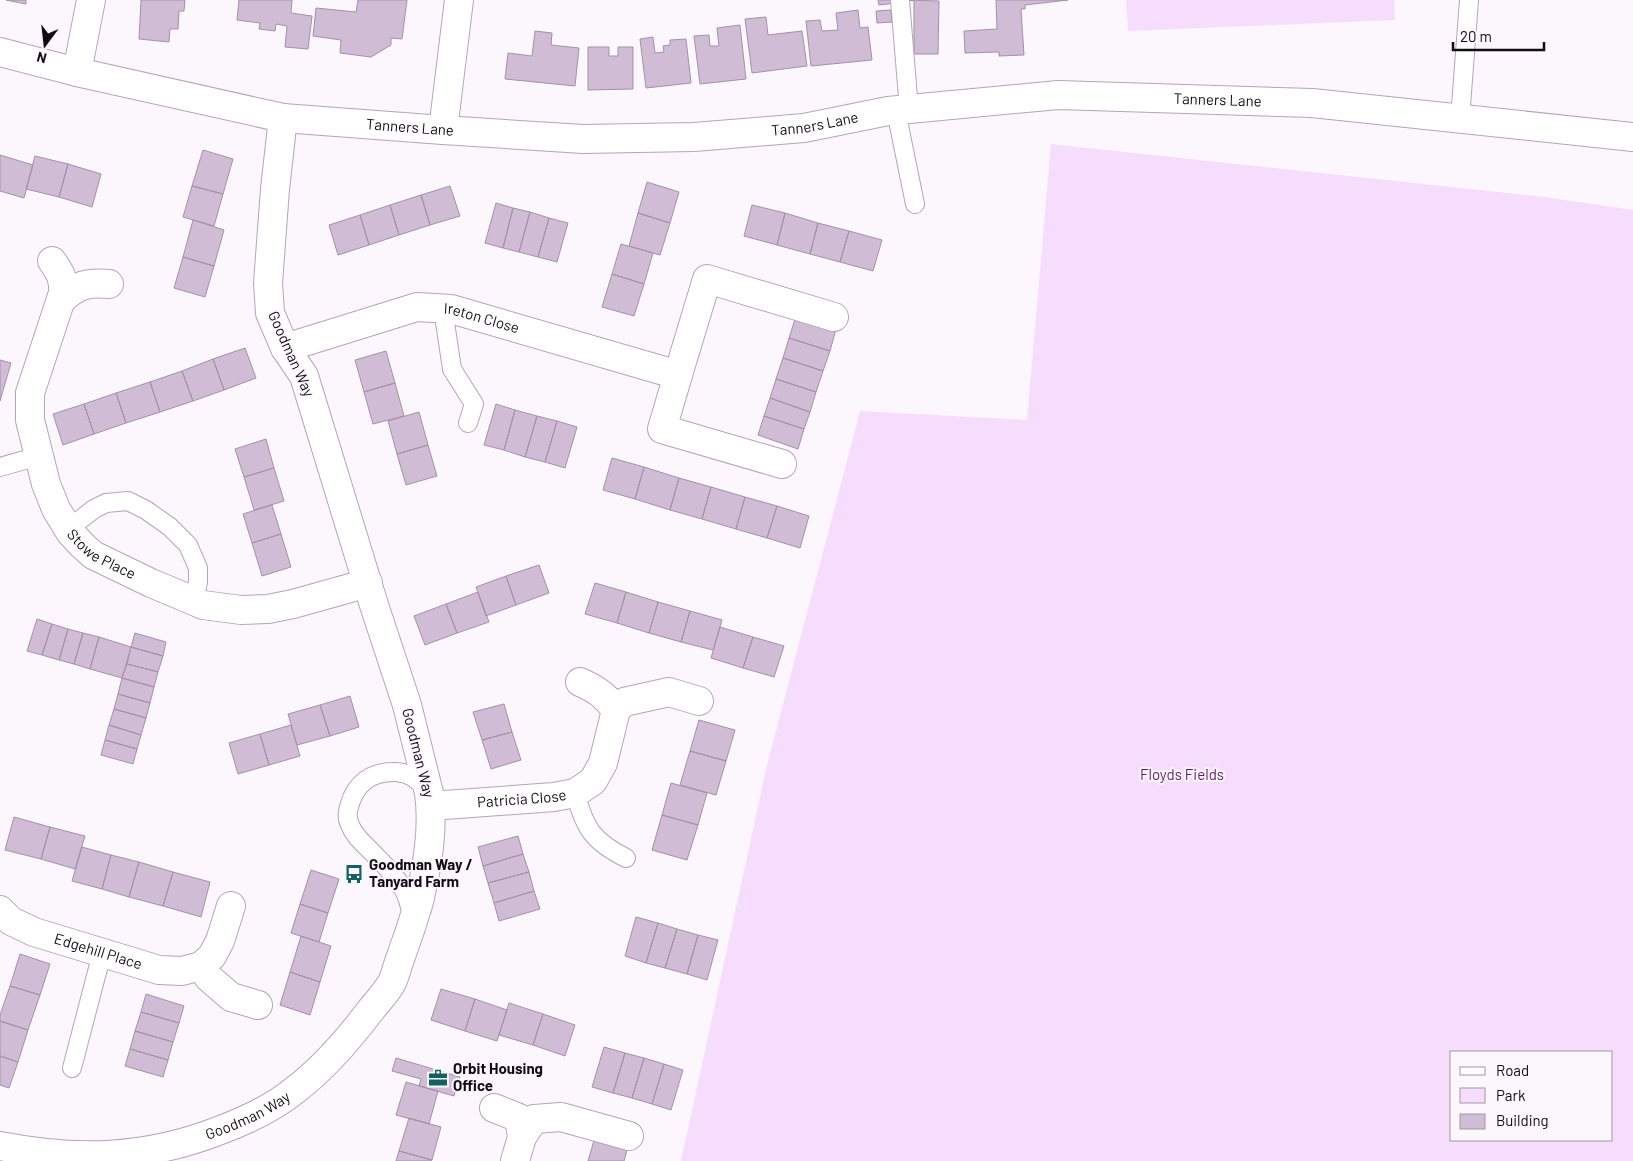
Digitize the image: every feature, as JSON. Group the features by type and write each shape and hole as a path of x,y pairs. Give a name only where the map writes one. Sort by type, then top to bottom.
{"street":[{"path":"77,72 91,0"},
{"path":"443,130 459,0"},
{"name":"Tanners Lane","path":"0,52 77,72 282,118 583,139 694,137 804,128 903,110 1058,95 1312,103 1633,137"},
{"name":"Goodman Way","path":"0,1146 46,1155 81,1159 118,1158 147,1153 185,1152 268,1109 294,1091 322,1067 351,1036 392,983 414,921 426,868 430,800 407,705 374,605 304,376 285,348 270,313 268,284 282,118"},
{"name":"Stowe Place","path":"52,262 61,273 64,282 61,300 30,394 30,420 46,484 56,509 68,529 82,545 93,555 203,605 241,610 268,609 368,583"},
{"path":"782,464 662,430 707,279 834,317"},
{"path":"61,300 69,292 84,284 109,284"},
{"name":"Ireton Close","path":"285,348 418,307 451,309 678,375"},
{"path":"580,682 595,688 607,697 616,710 624,702 669,692 699,701"},
{"name":"Patricia Close","path":"430,800 554,797 575,793 593,781 603,764 616,710"},
{"path":"231,906 220,941 212,956 201,966 209,978 231,997 258,1005"},
{"name":"Edgehill Place","path":"0,910 11,920 34,932 159,970 182,972 201,966"},
{"path":"494,1108 519,1118 518,1149"},
{"path":"518,1149 534,1119 560,1117 629,1136"}],"lane":[{"path":"900,0 903,110 915,204"},
{"path":"1460,119 1469,0"},
{"path":"443,309 452,369 474,404 468,423"},
{"path":"0,467 39,456"},
{"path":"68,529 94,509 106,503 128,501 146,510 170,527 188,545 198,568 198,582 194,601"},
{"path":"414,921 408,900 402,888 391,873 356,835 350,825 347,814 356,789 363,781 378,774 404,773 422,783 430,800"},
{"path":"575,793 581,815 589,832 610,850 626,858"},
{"path":"72,1068 102,953"}],"green space":[{"path":"1126,0 1394,0 1395,20 1128,31"},
{"name":"Floyds Fields","path":"1051,144 1545,197 1633,210 1633,1161 681,1161 767,765 860,411 1027,420"}],"building":[{"path":"6,0 26,0 26,4"},
{"path":"141,0 185,0 184,11 179,11 178,29 170,29 169,42 139,39"},
{"path":"239,0 292,0 291,13 312,16 308,49 285,47 287,26 276,24 275,31 259,29 260,23 237,20"},
{"path":"358,0 407,0 402,39 391,38 391,45 371,57 340,53 341,40 313,36 316,8 356,12"},
{"path":"878,0 895,0 896,3 879,5"},
{"path":"906,0 939,1 938,54 914,54 914,1"},
{"path":"996,0 1068,0 1025,5 1025,9 1021,9 1024,55 999,56 999,52 965,53 964,31 997,29"},
{"path":"858,10 860,28 868,27 872,60 811,66 806,21 820,20 822,31 838,30 836,13"},
{"path":"891,10 892,22 877,23 876,11"},
{"path":"766,17 768,35 802,31 807,66 752,73 745,19"},
{"path":"740,25 746,79 700,84 694,36 709,35 710,46 719,46 717,28"},
{"path":"535,31 552,33 551,45 579,48 575,86 505,79 508,53 532,56"},
{"path":"653,37 655,53 664,52 663,46 670,45 670,40 686,39 691,83 646,88 640,39"},
{"path":"588,47 609,47 609,56 618,56 618,47 633,47 633,89 588,90"},
{"path":"203,150 233,159 223,194 192,186"},
{"path":"0,155 33,165 24,198 0,191"},
{"path":"35,156 68,164 59,197 26,189"},
{"path":"68,164 101,174 92,207 59,197"},
{"path":"647,182 679,192 670,223 638,213"},
{"path":"192,186 223,194 214,226 183,217"},
{"path":"450,186 460,216 430,225 421,195"},
{"path":"421,195 430,225 399,235 390,205"},
{"path":"496,203 513,208 503,248 485,243"},
{"path":"390,205 399,235 369,245 360,215"},
{"path":"752,205 785,213 777,245 744,236"},
{"path":"513,208 530,212 519,252 503,248"},
{"path":"530,212 549,218 538,257 519,252"},
{"path":"638,213 670,223 660,255 629,246"},
{"path":"785,213 818,223 810,254 777,245"},
{"path":"360,215 369,245 338,255 329,225"},
{"path":"549,218 568,223 557,262 538,257"},
{"path":"193,220 224,230 214,266 183,257"},
{"path":"818,223 849,231 840,262 810,254"},
{"path":"849,231 882,240 873,271 840,262"},
{"path":"621,244 653,253 644,284 612,274"},
{"path":"183,257 214,266 205,297 174,288"},
{"path":"612,274 644,284 634,316 602,307"},
{"path":"796,316 836,329 830,351 789,338"},
{"path":"789,338 830,351 823,371 783,358"},
{"path":"245,348 256,378 224,390 213,359"},
{"path":"386,351 395,383 364,392 355,360"},
{"path":"783,358 823,371 816,392 776,379"},
{"path":"213,359 224,390 193,401 182,371"},
{"path":"0,360 11,363 0,401"},
{"path":"182,371 193,401 160,412 150,382"},
{"path":"776,379 816,392 810,412 770,398"},
{"path":"150,382 160,412 126,423 116,393"},
{"path":"395,383 404,416 373,424 364,392"},
{"path":"116,393 126,423 94,434 84,404"},
{"path":"770,398 810,412 804,429 764,416"},
{"path":"84,404 94,434 63,445 53,414"},
{"path":"496,404 515,410 504,450 484,445"},
{"path":"515,410 537,416 525,457 504,450"},
{"path":"419,412 428,445 397,454 388,421"},
{"path":"537,416 557,421 545,462 525,457"},
{"path":"764,416 804,429 798,449 758,435"},
{"path":"557,421 577,427 565,468 545,462"},
{"path":"266,439 274,468 244,477 235,449"},
{"path":"428,445 437,476 406,485 397,454"},
{"path":"612,458 644,467 635,499 603,490"},
{"path":"644,467 679,478 670,510 635,499"},
{"path":"274,468 284,501 254,510 244,477"},
{"path":"679,478 711,487 702,519 670,510"},
{"path":"711,487 745,497 736,529 702,519"},
{"path":"745,497 777,506 767,538 736,529"},
{"path":"272,505 281,534 252,543 243,514"},
{"path":"777,506 809,516 800,548 767,538"},
{"path":"281,534 291,567 262,576 252,543"},
{"path":"539,565 549,593 516,605 506,576"},
{"path":"506,576 516,605 486,616 476,587"},
{"path":"595,583 626,592 617,623 585,614"},
{"path":"478,592 489,622 457,633 446,604"},
{"path":"626,592 658,602 649,633 617,623"},
{"path":"658,602 690,611 681,642 649,633"},
{"path":"446,604 457,633 425,645 414,616"},
{"path":"690,611 722,620 713,650 681,642"},
{"path":"37,619 52,624 42,655 27,651"},
{"path":"52,624 68,629 59,660 42,655"},
{"path":"720,627 753,637 743,668 711,658"},
{"path":"68,629 83,633 74,664 59,660"},
{"path":"83,633 99,637 90,669 74,664"},
{"path":"135,633 166,642 163,656 131,647"},
{"path":"99,637 131,647 122,678 90,669"},
{"path":"753,637 784,646 774,677 743,668"},
{"path":"131,647 163,656 158,672 127,664"},
{"path":"127,664 158,672 154,687 122,678"},
{"path":"122,678 154,687 150,703 118,694"},
{"path":"118,694 150,703 146,718 114,709"},
{"path":"350,696 359,727 330,736 320,705"},
{"path":"504,704 512,732 482,740 473,712"},
{"path":"320,705 330,736 297,745 288,714"},
{"path":"114,709 146,718 141,735 109,725"},
{"path":"699,720 735,730 726,761 690,751"},
{"path":"109,725 141,735 137,749 105,740"},
{"path":"291,725 300,756 269,765 260,734"},
{"path":"512,732 521,760 491,769 482,740"},
{"path":"260,734 269,765 238,774 229,743"},
{"path":"105,740 137,749 133,764 101,755"},
{"path":"690,751 726,761 716,795 680,785"},
{"path":"671,783 707,793 698,825 662,815"},
{"path":"662,815 698,825 687,860 652,850"},
{"path":"14,817 50,827 41,859 5,850"},
{"path":"50,827 85,836 75,869 41,859"},
{"path":"518,836 523,854 483,866 478,847"},
{"path":"82,847 111,855 102,889 72,881"},
{"path":"523,854 529,872 488,883 483,866"},
{"path":"111,855 139,862 129,897 102,889"},
{"path":"139,862 173,872 163,906 129,897"},
{"path":"311,870 339,879 328,913 300,904"},
{"path":"173,872 210,882 201,917 163,906"},
{"path":"529,872 534,891 494,903 488,883"},
{"path":"534,891 540,909 499,921 494,903"},
{"path":"300,904 328,913 319,942 291,933"},
{"path":"636,917 658,923 646,963 625,956"},
{"path":"658,923 677,929 665,968 646,963"},
{"path":"677,929 698,935 687,974 665,968"},
{"path":"698,935 718,940 707,980 687,974"},
{"path":"301,936 331,946 320,982 290,972"},
{"path":"20,954 50,964 40,995 10,986"},
{"path":"290,972 320,982 310,1015 280,1005"},
{"path":"10,986 40,995 28,1030 0,1021 0,1015"},
{"path":"441,989 475,999 465,1031 431,1020"},
{"path":"146,994 184,1006 179,1023 141,1012"},
{"path":"475,999 507,1010 497,1041 465,1031"},
{"path":"509,1003 543,1014 533,1045 499,1035"},
{"path":"141,1012 179,1023 173,1042 135,1031"},
{"path":"543,1014 575,1025 565,1056 533,1045"},
{"path":"0,1021 28,1030 18,1062 0,1056"},
{"path":"135,1031 173,1042 168,1060 130,1049"},
{"path":"604,1047 625,1053 613,1093 592,1087"},
{"path":"130,1049 168,1060 163,1077 125,1066"},
{"path":"625,1053 644,1058 632,1098 613,1093"},
{"path":"0,1056 18,1062 9,1088 0,1085"},
{"name":"Orbit Housing Office","path":"396,1058 460,1077 454,1096 419,1086 421,1079 392,1071"},
{"path":"644,1058 664,1064 652,1104 632,1098"},
{"path":"664,1064 683,1070 671,1110 652,1104"},
{"path":"406,1082 438,1091 429,1124 396,1115"},
{"path":"409,1118 441,1127 432,1160 399,1151"},
{"path":"595,1137 628,1146 624,1161 588,1161"},
{"path":"399,1151 432,1160 396,1161"}],"place":[{"name":"Goodman Way / Tanyard Farm","path":"354,874"},
{"name":"Orbit Housing Office","path":"438,1078"}]}
